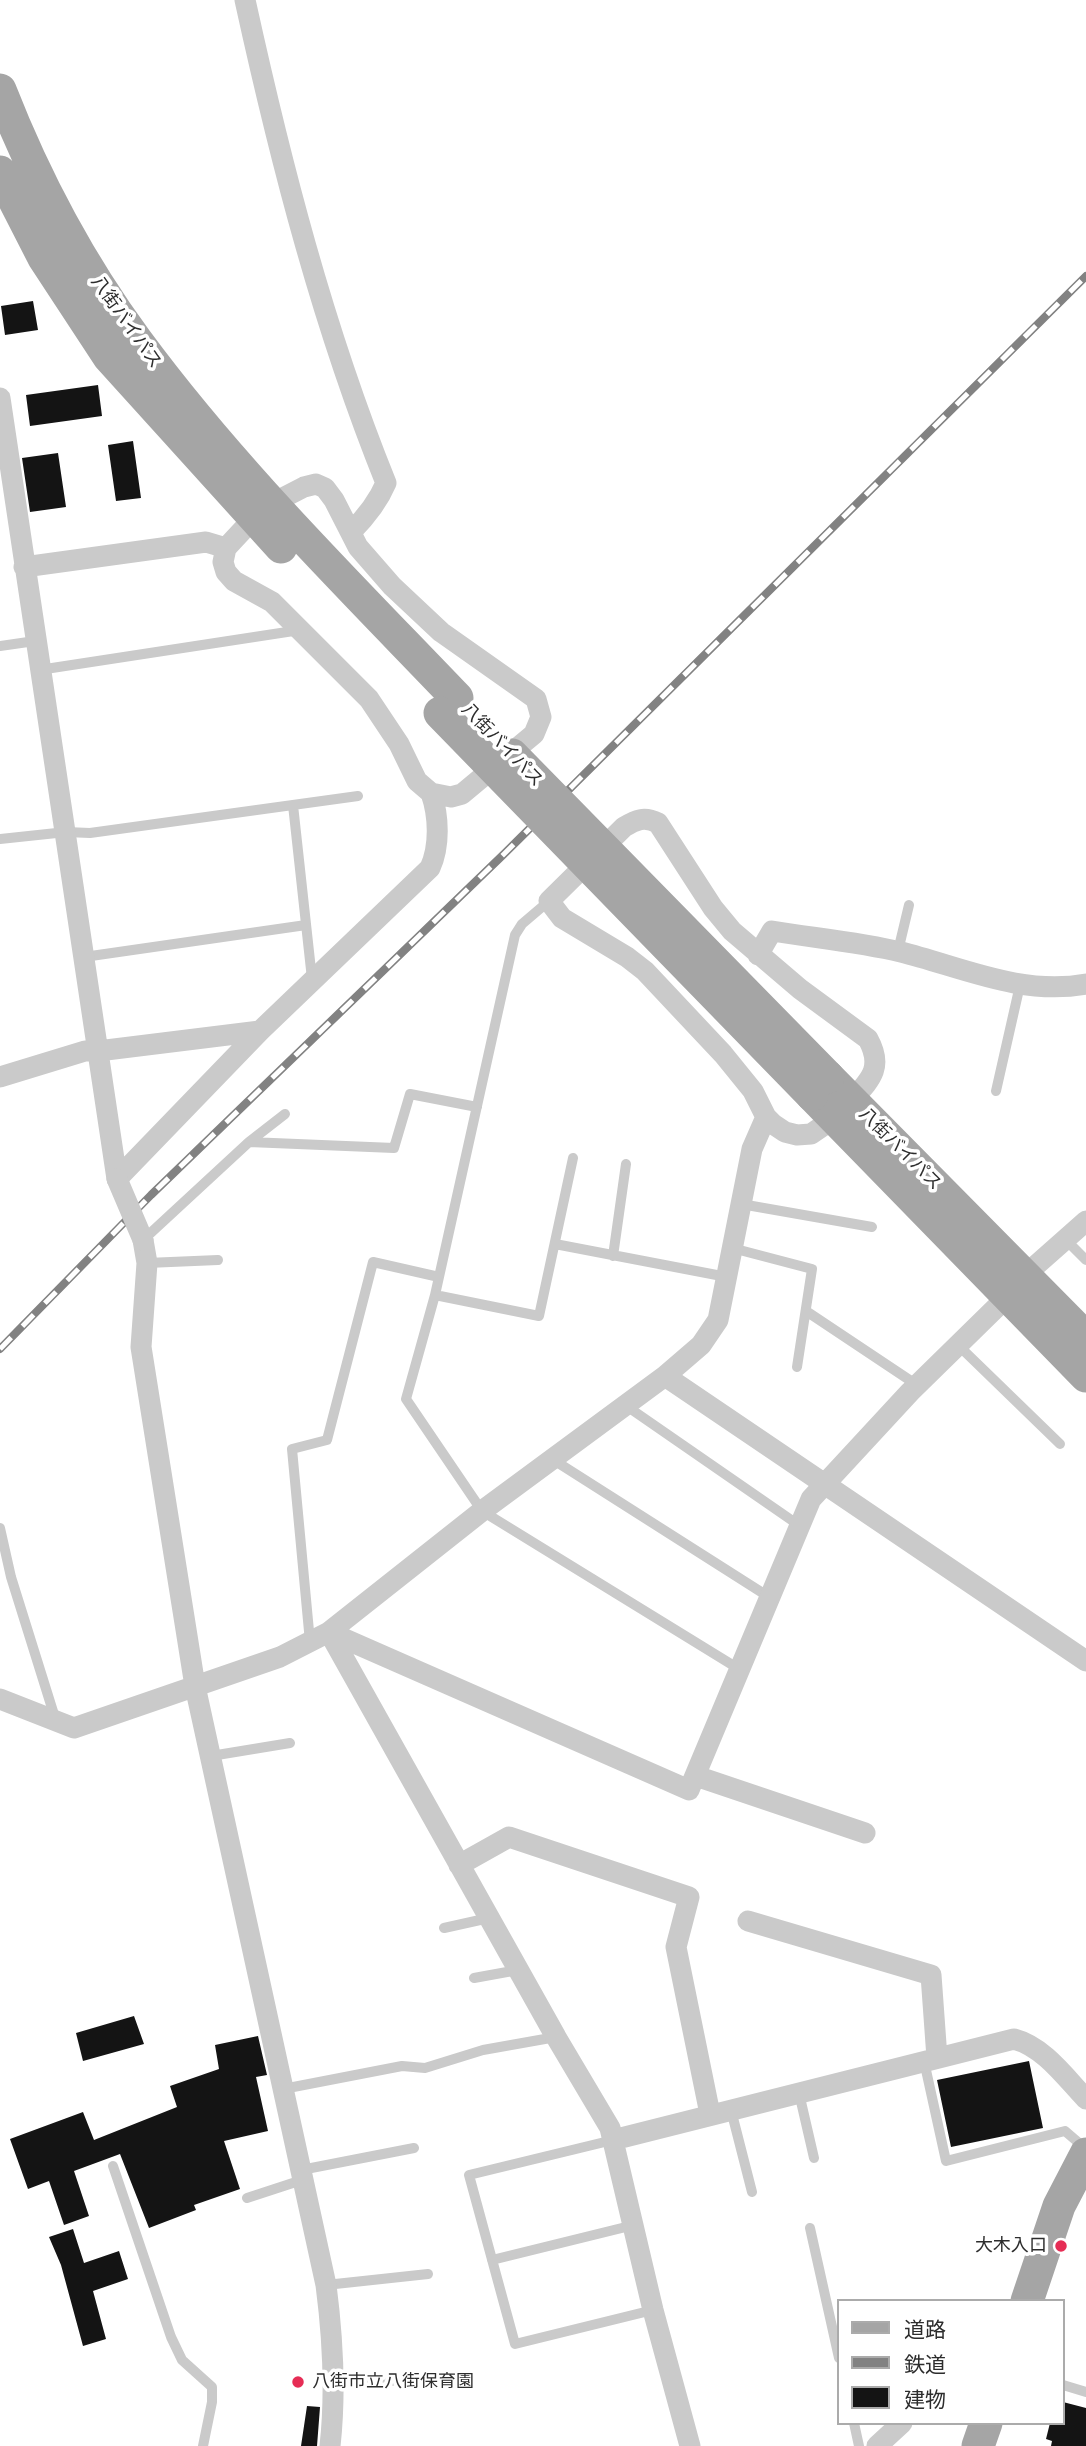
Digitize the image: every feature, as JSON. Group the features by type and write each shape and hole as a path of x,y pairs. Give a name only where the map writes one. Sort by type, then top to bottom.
{"main road":[{"name":"八街バイパス","path":"0,90 18,134 77,249 134,338 262,511"},
{"name":"八街バイパス","path":"0,172 44,258 109,357 262,511 448,706 831,1098 1017,1285 1086,1338"},
{"name":"八街バイパス","path":"1017,1285 1086,1376"},
{"path":"1028,2299 1059,2206 1082,2167"},
{"path":"978,2446 985,2425"}],"street":[{"path":"245,0 268,106 310,266 386,483 381,496 351,532"},
{"path":"0,398 7,504 24,567 117,1179 143,1240 147,1263 141,1347 195,1686 326,2285 332,2331 330,2446"},
{"path":"316,484 325,488 367,559 402,596 441,632 536,699 541,709 541,717 534,734 462,794 452,797 431,793 417,781 399,744 369,699 271,603 233,581 226,572 223,562 226,548 262,511 304,487 316,484"},
{"path":"24,567 205,542 226,548"},
{"path":"117,1179 312,979 430,868 437,847 435,805 431,793"},
{"path":"648,818 658,823 668,836 713,908 732,931 758,955 868,1039 874,1049 876,1062 871,1078 831,1098 811,1134 785,1132 766,1117 753,1091 723,1054 645,971 627,957 562,918 549,901 624,827 648,818"},
{"path":"758,955 772,931 898,951 1020,985 1051,987 1086,984"},
{"path":"0,1077 85,1051 97,1052 260,1031"},
{"path":"0,1699 74,1728 280,1657 320,1637 482,1511 665,1376 701,1345 718,1321 752,1149 766,1117"},
{"path":"320,1637 689,1790 811,1499 917,1385 959,1346 1017,1285 1086,1221"},
{"path":"665,1376 1086,1661"},
{"path":"320,1637 459,1865 610,2128 653,2310 690,2446"},
{"path":"696,1776 865,1833"},
{"path":"459,1865 509,1837 688,1897 676,1947 720,2111"},
{"path":"748,1921 931,1975 932,2064"},
{"path":"613,2140 799,2092 932,2064 1014,2039 1038,2050 1086,2099"},
{"path":"877,2446 900,2425"}],"lane":[{"path":"39,670 300,630"},
{"path":"0,646 35,641"},
{"path":"0,839 66,832 90,833 358,796"},
{"path":"293,805 312,979"},
{"path":"549,901 522,924 515,935 435,1295 405,1399 482,1511 739,1669"},
{"path":"898,951 909,905"},
{"path":"84,957 306,925"},
{"path":"996,1091 1020,985"},
{"path":"249,1142 394,1148 410,1094 477,1107"},
{"path":"143,1240 249,1142 285,1114"},
{"path":"435,1295 539,1316 573,1157"},
{"path":"613,1255 626,1164"},
{"path":"741,1204 872,1227"},
{"path":"1066,1240 1086,1260"},
{"path":"555,1244 727,1277"},
{"path":"732,1248 813,1269 797,1367"},
{"path":"147,1263 218,1260"},
{"path":"320,1637 292,1448 327,1440 373,1262 439,1277"},
{"path":"806,1311 917,1385"},
{"path":"959,1346 1060,1444"},
{"path":"625,1405 800,1526"},
{"path":"552,1460 769,1597"},
{"path":"0,1528 11,1577 56,1721"},
{"path":"211,1756 290,1743"},
{"path":"444,1928 489,1918"},
{"path":"474,1978 519,1970"},
{"path":"283,2089 402,2066 425,2068 483,2050 556,2037"},
{"path":"932,2064 946,2161 1065,2132 1082,2167"},
{"path":"799,2092 814,2158"},
{"path":"720,2111 752,2192"},
{"path":"613,2140 469,2175 515,2344 653,2310"},
{"path":"247,2198 302,2175 414,2148"},
{"path":"113,2166 171,2337 182,2360 212,2387 212,2402 203,2446"},
{"path":"492,2260 634,2225"},
{"path":"810,2228 838,2354"},
{"path":"326,2285 428,2274"},
{"path":"333,2379 443,2382"},
{"path":"1065,2386 1086,2392"},
{"path":"854,2425 859,2446"}],"building":[{"path":"33,301 38,330 5,335 1,306"},
{"path":"98,385 102,416 30,426 26,395"},
{"path":"133,441 141,498 116,501 108,445"},
{"path":"58,453 66,507 30,512 22,458"},
{"path":"134,2016 144,2044 83,2061 76,2033"},
{"path":"258,2036 267,2075 256,2077 268,2131 224,2141 240,2189 194,2205 196,2210 149,2228 120,2154 74,2171 89,2216 64,2225 49,2181 28,2189 10,2139 83,2112 94,2140 177,2107 170,2086 219,2069 215,2045"},
{"path":"1029,2061 1043,2128 951,2147 937,2080"},
{"path":"73,2229 84,2263 119,2251 128,2279 93,2291 106,2339 83,2346 61,2265 49,2237"},
{"path":"1065,2403 1086,2408 1086,2446 1051,2446 1052,2441 1046,2439 1050,2425 1065,2425"},
{"path":"307,2406 320,2407 317,2446 301,2446"}],"railway":[{"path":"0,1349 151,1195 504,854 1086,276"}],"place":[{"name":"大木入口","path":"1061,2246"},
{"name":"八街市立八街保育園","path":"298,2382"}]}
